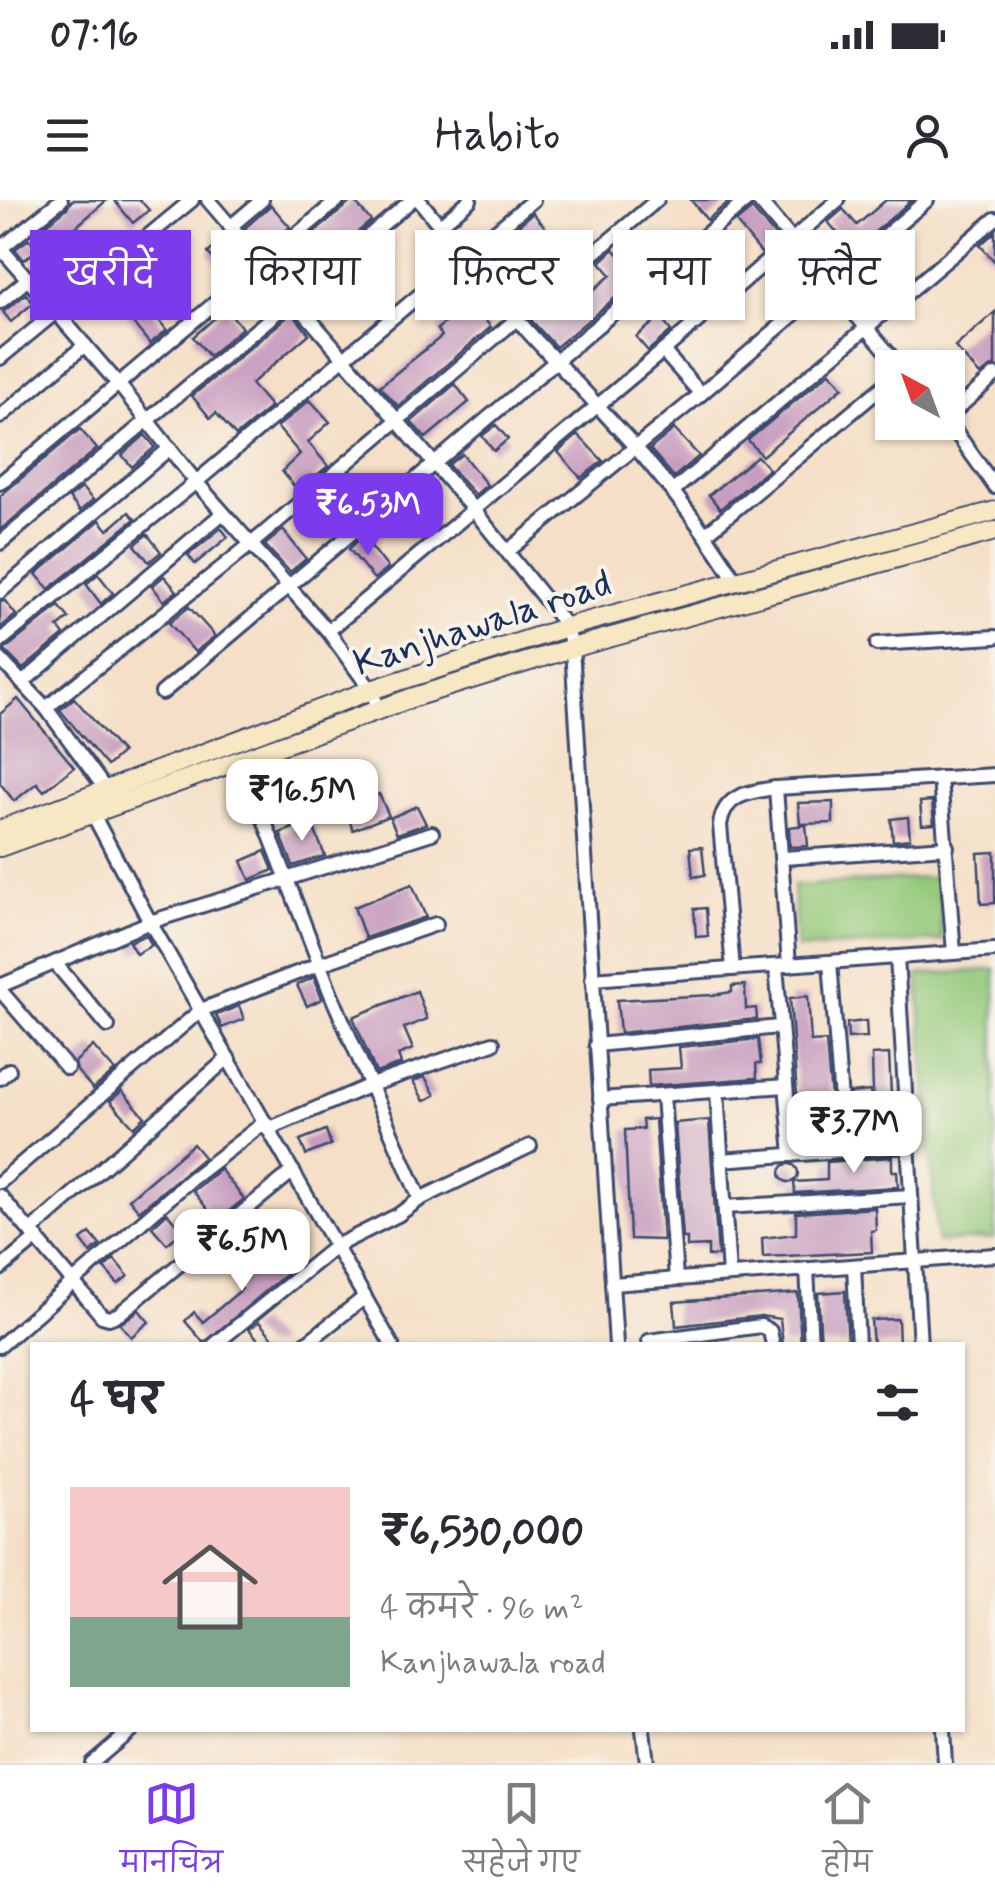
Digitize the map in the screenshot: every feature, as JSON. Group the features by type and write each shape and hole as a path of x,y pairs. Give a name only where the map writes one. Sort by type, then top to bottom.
{"main road":[{"name":"Kanjhawala road","path":"0,847 88,806 106,790 371,690 567,626 995,511"},
{"name":"Kanjhawala road","path":"0,830 241,760 380,709 572,648 995,531"}],"street":[{"path":"30,281 0,248 61,200"},
{"path":"155,230 192,200"},
{"path":"208,200 233,230"},
{"path":"230,227 262,200"},
{"path":"303,230 338,200"},
{"path":"379,230 416,200 443,230"},
{"path":"440,226 470,200"},
{"path":"497,230 533,200"},
{"path":"593,254 657,200"},
{"path":"162,693 747,200"},
{"path":"758,200 784,230"},
{"path":"804,230 838,200"},
{"path":"893,230 927,200"},
{"path":"673,491 995,219"},
{"path":"328,631 765,263"},
{"path":"0,302 28,279"},
{"path":"0,641 415,298"},
{"path":"0,483 211,308"},
{"path":"0,358 45,320"},
{"path":"63,320 196,482 328,631 371,690 380,709"},
{"path":"0,542 268,320"},
{"path":"311,320 567,626 572,648 616,1342"},
{"path":"46,708 250,545 516,320"},
{"path":"520,320 636,445 706,533 736,581"},
{"path":"508,552 789,320"},
{"path":"862,320 886,350"},
{"path":"0,417 85,346"},
{"path":"663,351 701,394"},
{"path":"965,403 995,375"},
{"path":"706,533 875,393"},
{"path":"963,440 995,487"},
{"path":"0,592 170,448"},
{"path":"22,683 223,513"},
{"path":"877,644 995,637"},
{"path":"0,659 46,708 106,790"},
{"path":"241,760 284,878 420,1199"},
{"path":"733,969 720,825 733,798 776,788 995,776"},
{"path":"940,778 954,953"},
{"path":"776,788 782,858 780,1027 792,1155"},
{"path":"88,806 390,1342"},
{"path":"67,1068 0,988 150,922 432,833"},
{"path":"782,858 947,847"},
{"path":"0,1182 201,1010 436,924"},
{"path":"592,980 995,950"},
{"path":"897,958 920,1342"},
{"path":"830,962 845,1151"},
{"path":"54,963 108,1026"},
{"path":"596,1045 780,1027"},
{"path":"0,1346 190,1180 266,1125 493,1043"},
{"path":"0,1270 228,1058"},
{"path":"600,1099 786,1086"},
{"path":"717,1091 729,1275"},
{"path":"663,1095 676,1279"},
{"path":"218,1342 336,1246 420,1199 530,1146"},
{"path":"722,1160 908,1146"},
{"path":"0,1196 102,1316 109,1318 119,1314 294,1172"},
{"path":"724,1206 911,1196"},
{"path":"612,1284 995,1255"},
{"path":"854,1266 858,1342"},
{"path":"807,1269 812,1342"},
{"path":"308,1342 365,1297"},
{"path":"649,1340 761,1326 770,1331 772,1342"},
{"path":"92,1763 129,1732"},
{"path":"643,1732 648,1763"},
{"path":"943,1732 946,1763"}],"green space":[{"path":"938,877 942,940 797,949 793,886"},
{"path":"995,969 995,1238 937,1242 918,975"}],"building":[{"path":"72,200 107,200 77,226 80,230 52,230 47,224"},
{"path":"114,200 140,200 149,210 133,223"},
{"path":"353,200 371,221 360,230 317,230"},
{"path":"691,200 731,200 707,220"},
{"path":"886,200 912,200 877,230 835,230 828,222 843,209 857,225"},
{"path":"271,205 290,227 286,230 245,228"},
{"path":"752,209 770,230 765,230 765,250 761,253 736,222"},
{"path":"533,213 548,230 513,230"},
{"path":"995,232 995,262 980,245"},
{"path":"30,240 30,255 24,260 15,249"},
{"path":"613,250 613,300 593,316 593,290 611,275 600,262"},
{"path":"26,294 30,299 30,306 11,322 3,312"},
{"path":"995,312 995,365 980,375 965,358 965,350 955,347"},
{"path":"130,320 159,320 167,330 150,344"},
{"path":"212,320 236,320 242,328 209,356 193,337"},
{"path":"284,320 298,320 309,334 251,384 271,407 236,436 216,413 210,418 192,396"},
{"path":"448,320 485,320 491,327 398,406 380,386 442,336 437,329"},
{"path":"531,320 588,320 556,347"},
{"path":"656,320 662,320 671,331 648,351 636,337"},
{"path":"830,372 843,387 762,456 748,440"},
{"path":"455,384 469,402 426,438 411,422"},
{"path":"310,400 330,422 308,442 328,466 298,491 282,471 300,454 277,427"},
{"path":"496,425 508,439 494,451 482,436"},
{"path":"80,429 97,449 0,530 0,496"},
{"path":"674,429 699,456 674,477 650,449"},
{"path":"145,435 155,447 132,467 122,455"},
{"path":"578,435 603,461 581,478 558,452"},
{"path":"462,454 487,485 475,495 448,465"},
{"path":"757,456 769,469 720,509 709,495"},
{"path":"82,488 93,500 80,511 69,498"},
{"path":"129,512 135,519 49,589 36,574 100,520 108,530"},
{"path":"221,528 228,537 195,564 188,555"},
{"path":"283,530 306,559 290,572 265,545"},
{"path":"147,534 161,552 149,562 135,545"},
{"path":"363,536 388,568 374,579 349,549"},
{"path":"98,574 113,593 101,604 86,584"},
{"path":"164,576 177,591 164,601 152,586"},
{"path":"5,601 16,615 0,628 0,602"},
{"path":"59,606 69,618 58,627 64,635 23,669 4,650"},
{"path":"189,607 215,636 195,652 169,623"},
{"path":"74,698 122,753 107,766 60,710"},
{"path":"18,699 74,767 44,791 37,783 14,801 0,783 0,714"},
{"path":"379,794 389,816 353,830 344,807"},
{"path":"932,801 934,824 922,825 920,802"},
{"path":"833,802 833,823 800,824 798,803"},
{"path":"417,806 426,824 397,834 390,818"},
{"path":"908,817 910,839 893,841 891,819"},
{"path":"311,821 325,856 293,866 280,833"},
{"path":"806,825 808,846 790,847 789,827"},
{"path":"702,847 705,875 693,877 690,848"},
{"path":"265,851 273,870 250,880 242,861"},
{"path":"995,852 995,903 981,904 978,853"},
{"path":"412,884 426,917 365,938 354,907"},
{"path":"706,908 708,936 696,937 694,909"},
{"path":"146,935 152,945 136,954 129,942"},
{"path":"314,977 322,999 307,1006 297,985"},
{"path":"745,985 746,1009 756,1008 757,1019 620,1033 617,1000 713,995"},
{"path":"417,991 427,1019 404,1028 413,1049 398,1055 401,1064 376,1073 353,1017"},
{"path":"808,996 811,1042 826,1041 832,1109 814,1110 815,1123 799,1124 790,998"},
{"path":"239,1006 244,1019 222,1028 216,1015"},
{"path":"866,1021 867,1037 848,1038 847,1023"},
{"path":"758,1039 761,1064 756,1064 757,1078 649,1086 648,1070 681,1068 679,1047"},
{"path":"93,1046 115,1071 93,1089 77,1071 75,1062"},
{"path":"889,1054 891,1095 873,1096 872,1055"},
{"path":"425,1077 435,1095 424,1101 413,1081"},
{"path":"122,1091 145,1117 134,1127 110,1101"},
{"path":"870,1091 872,1108 853,1110 850,1093"},
{"path":"655,1119 663,1240 630,1239 625,1130 643,1129 642,1120"},
{"path":"709,1120 718,1256 708,1256 708,1246 687,1247 687,1238 683,1238 675,1123"},
{"path":"326,1130 331,1145 306,1155 300,1140"},
{"path":"193,1144 204,1157 139,1211 129,1199"},
{"path":"892,1157 898,1187 795,1193 794,1182 827,1180 827,1162"},
{"path":"789,1164 798,1173 789,1182 780,1173"},
{"path":"220,1169 244,1199 217,1221 193,1191"},
{"path":"875,1208 872,1252 763,1257 762,1238 796,1234 796,1213"},
{"path":"167,1213 183,1231 167,1244 152,1227"},
{"path":"90,1233 100,1245 91,1253 81,1240"},
{"path":"272,1248 291,1270 203,1342 185,1321 194,1312 203,1322 242,1289 234,1279"},
{"path":"114,1259 128,1276 118,1284 104,1268"},
{"path":"845,1291 848,1342 821,1342 818,1293"},
{"path":"798,1293 801,1342 783,1342 780,1319 761,1316 676,1326 674,1302"},
{"path":"139,1310 149,1322 131,1337 120,1324"},
{"path":"898,1319 899,1342 873,1342 871,1320"},
{"path":"259,1322 276,1342 260,1342 249,1329"}]}
